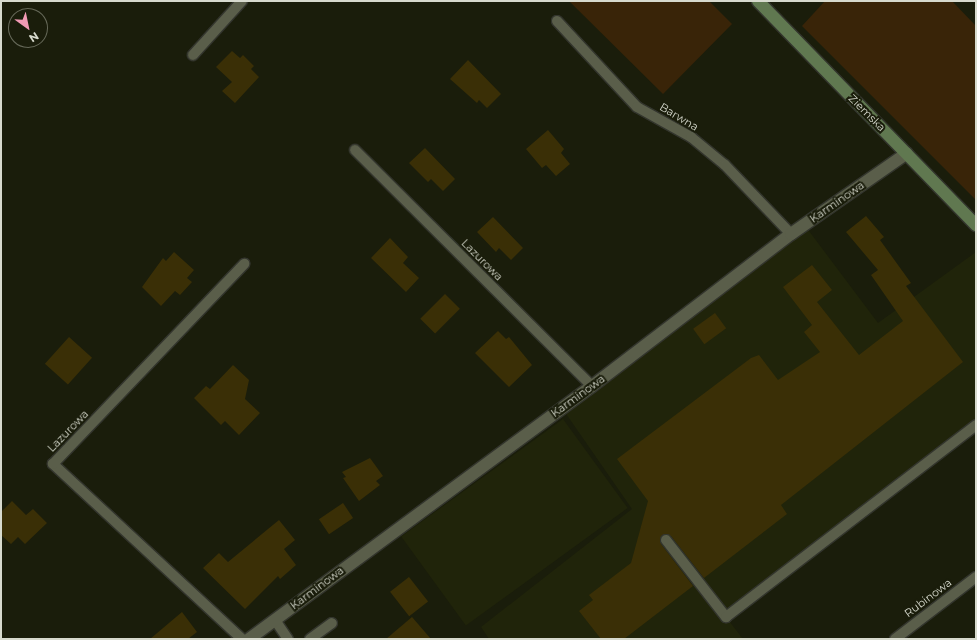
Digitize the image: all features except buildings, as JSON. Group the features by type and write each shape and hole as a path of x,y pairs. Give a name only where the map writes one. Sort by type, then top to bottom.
{"street":[{"name":"Ziemska","path":"758,1 976,225"},
{"name":"Karminowa","path":"248,639 592,386 791,234 907,153"}],"lane":[{"path":"193,55 242,1"},
{"name":"Barwna","path":"557,21 637,107 691,136 725,165 791,234"},
{"name":"Lazurowa","path":"355,150 592,386"},
{"name":"Lazurowa","path":"242,639 53,464 244,264"},
{"path":"666,540 726,616 976,425"},
{"name":"Rubinowa","path":"895,639 976,577"},
{"path":"275,620 288,639"},
{"path":"310,639 332,622"}],"shaded area":[{"path":"569,1 709,1 732,24 663,94"},
{"path":"825,1 952,1 976,26 976,200 802,26"},
{"path":"806,227 878,323 976,252 976,425 726,617 743,639 489,639 481,627 632,509 562,408"},
{"path":"563,419 628,508 466,626 401,537"}]}
